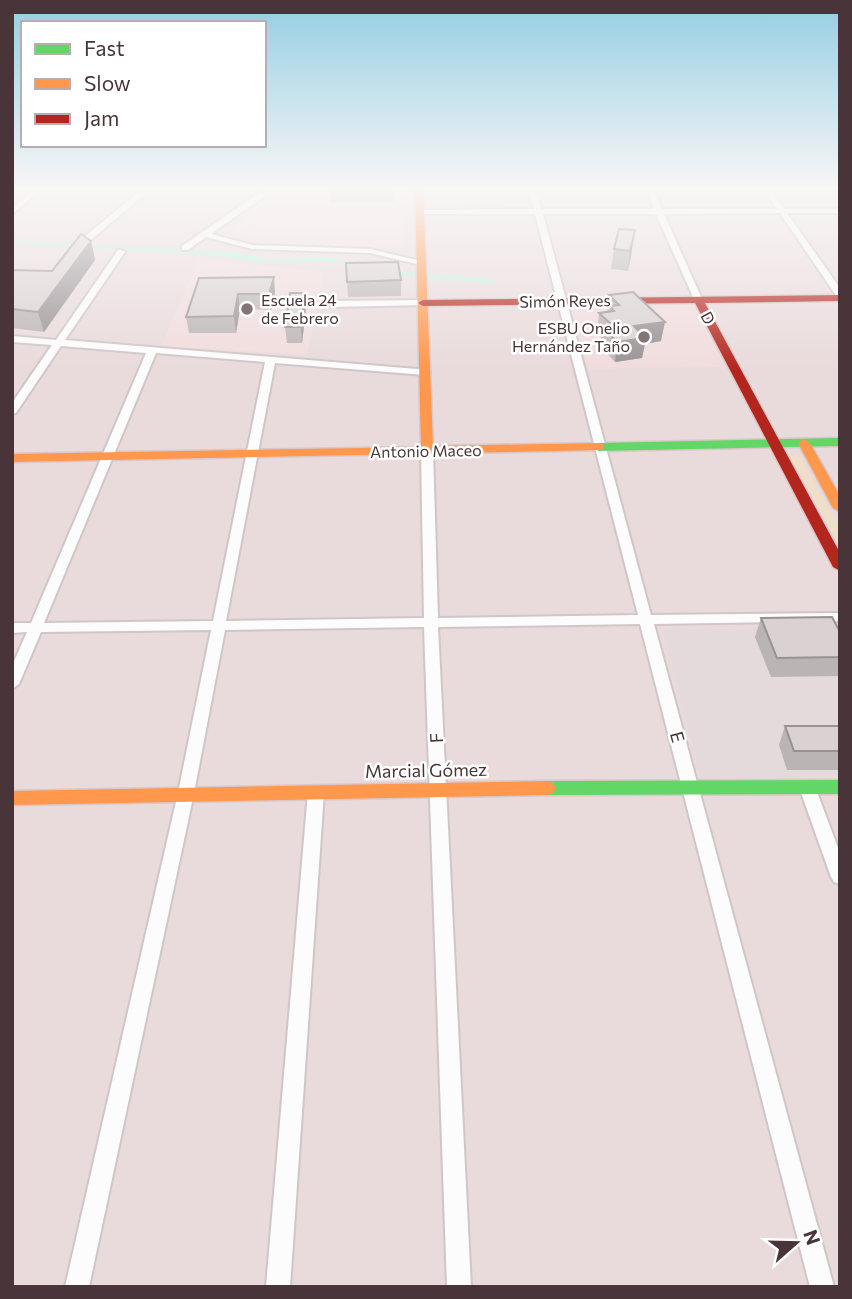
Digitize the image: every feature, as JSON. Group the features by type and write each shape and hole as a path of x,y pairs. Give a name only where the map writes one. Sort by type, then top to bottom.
{"street":[{"path":"299,249 369,251 421,269"},
{"name":"F","path":"420,249 431,622 459,1287"},
{"name":"E","path":"547,249 822,1287"},
{"name":"D","path":"675,249 698,299 840,567"},
{"path":"807,249 840,296"},
{"path":"12,411 121,252"},
{"name":"Simón Reyes","path":"332,304 840,296"},
{"path":"12,339 425,372"},
{"path":"12,684 152,351"},
{"path":"77,1287 186,793 270,361"},
{"name":"Antonio Maceo","path":"12,458 840,442"},
{"path":"804,443 840,508"},
{"path":"12,628 840,617"},
{"path":"807,787 840,877"},
{"name":"Marcial Gómez","path":"12,798 439,789 840,787"},
{"path":"278,1287 316,792"}],"shaded area":[{"path":"12,249 840,249 840,1287 12,1287"},
{"path":"104,249 169,249 230,252 268,259 329,258 349,262 257,262 209,255"},
{"name":"Escuela 24 de Febrero","path":"199,259 324,272 307,355 161,346"},
{"name":"ESBU Onelio Hernández Taño","path":"693,305 725,367 589,369 570,307"},
{"path":"790,456 800,456 840,529 840,547"},
{"path":"664,629 840,631 840,776 701,779"}],"building":[{"path":"70,249 85,249 38,312 12,309 12,270 52,271"},
{"path":"398,262 401,280 347,282 346,263"},
{"path":"274,277 269,294 238,294 234,316 186,317 199,278"},
{"path":"633,292 665,322 634,326 645,338 617,342 602,326 611,324 599,313 614,311 610,306 619,305 609,295"},
{"path":"290,293 305,293 301,327 285,327"},
{"path":"832,617 840,632 840,657 777,658 761,618"},
{"path":"785,726 840,726 840,751 794,751"}],"waterway":[{"path":"394,273 492,281"}],"traffic: fast":[{"path":"599,447 840,442"},
{"path":"547,788 840,787"}],"traffic: slow":[{"path":"421,249 427,451"},
{"path":"804,443 840,508"},
{"path":"12,458 599,447"},
{"path":"12,798 547,788"}],"traffic: jam":[{"path":"423,303 840,298"},
{"path":"698,299 840,567"}],"place":[{"name":"Escuela 24 de Febrero","path":"247,309"},
{"name":"ESBU Onelio Hernández Taño","path":"644,337"}]}
